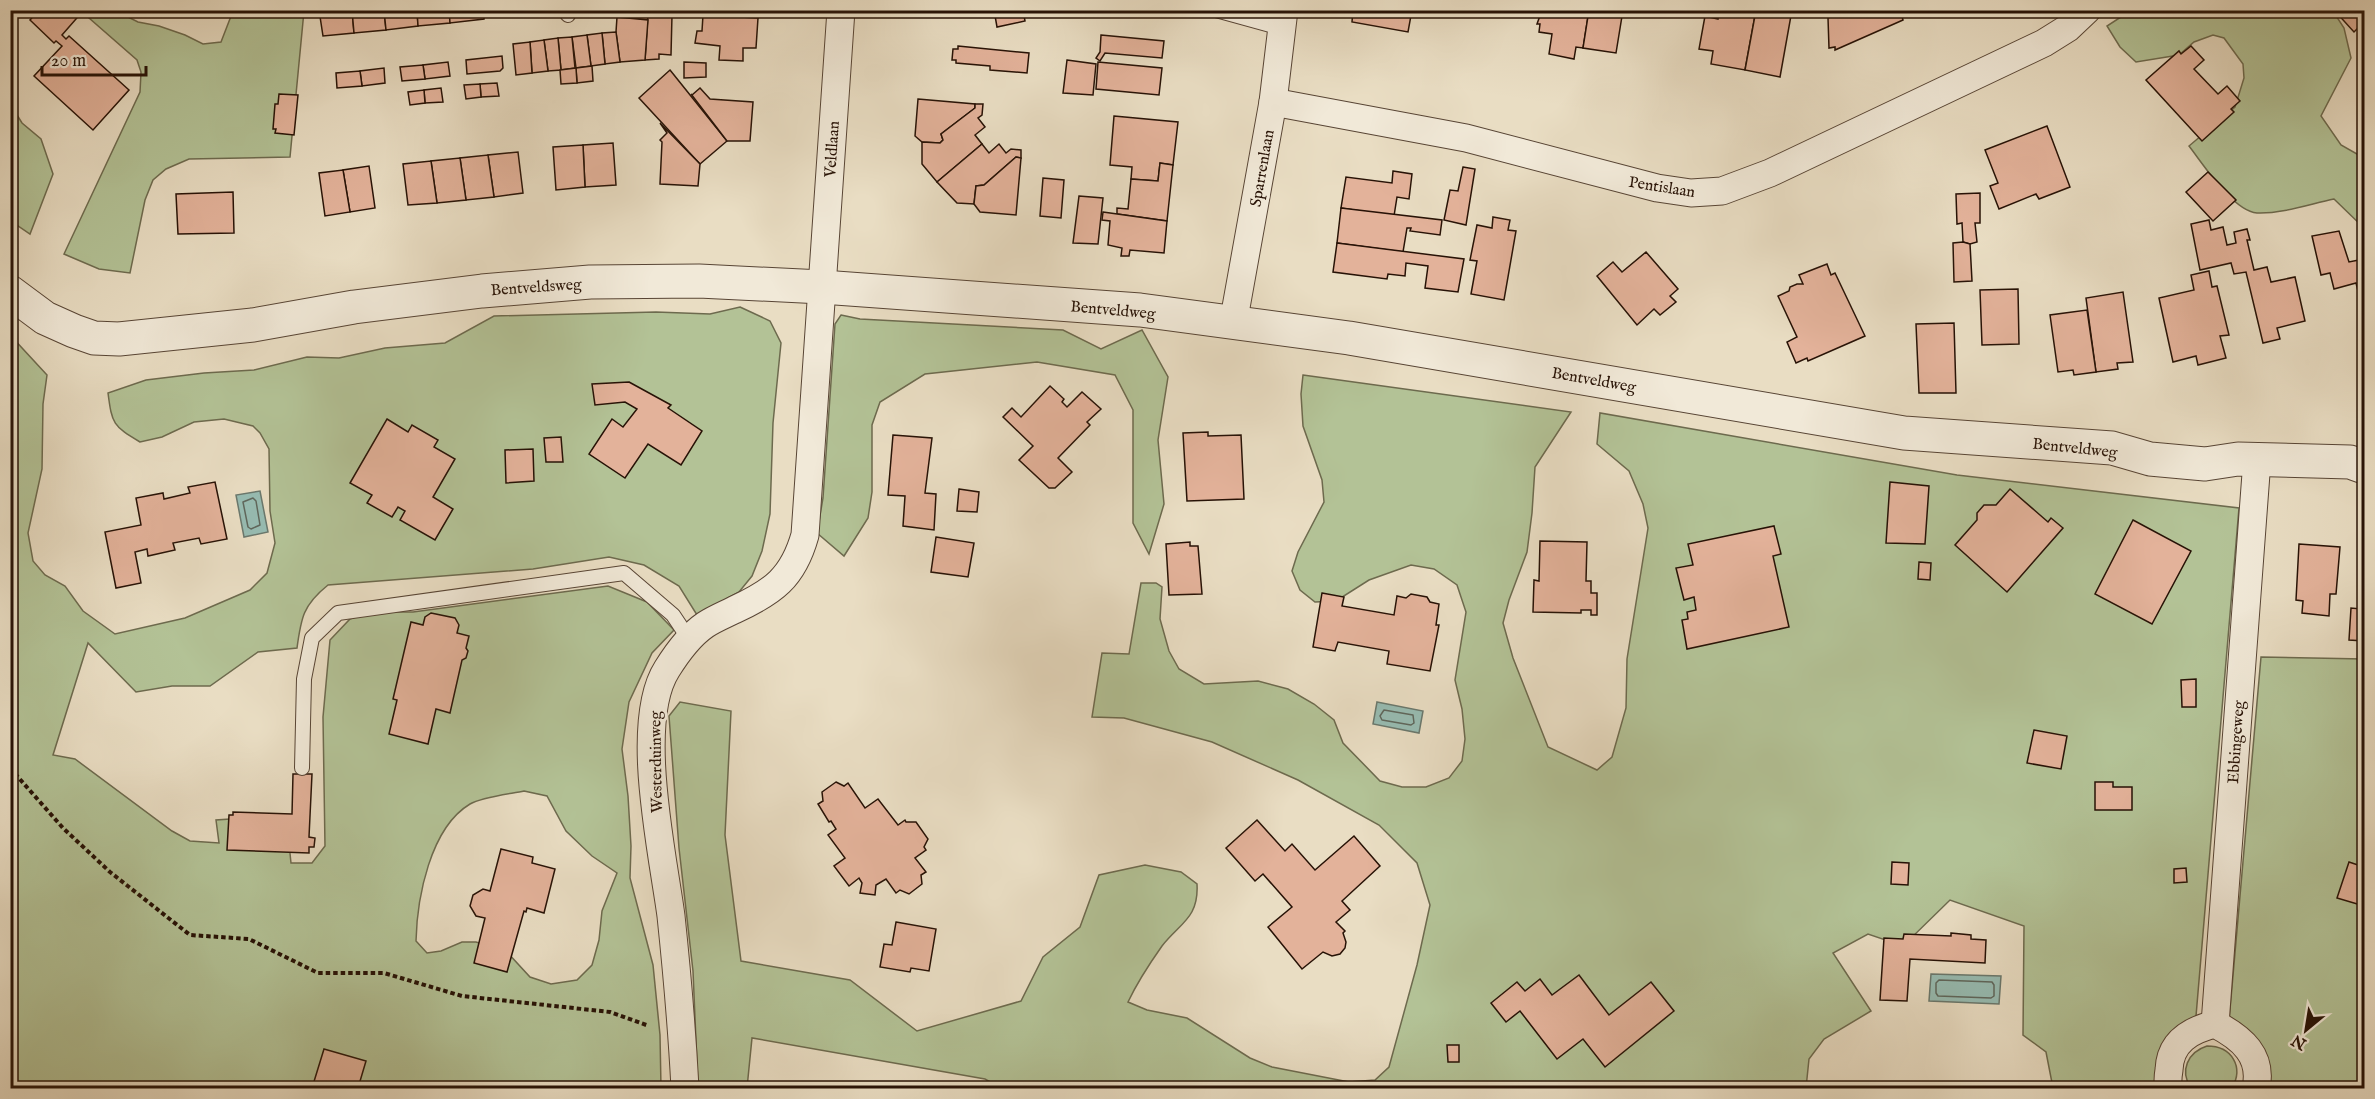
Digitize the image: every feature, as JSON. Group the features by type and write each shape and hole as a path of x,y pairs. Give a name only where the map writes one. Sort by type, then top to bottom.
{"street":[{"name":"Veldlaan","path":"822,287 841,10"},
{"name":"Pentislaan","path":"1274,102 1466,138 1657,188 1691,193 1722,191 1770,173 2044,43 2068,28 2087,10"},
{"name":"Sparrenlaan","path":"1233,324 1274,102 1283,19"},
{"name":"Bentveldsweg","path":"10,292 45,318 74,331 94,338 119,339 253,325 354,307 482,291 579,283 699,281 822,287"},
{"name":"Bentveldweg","path":"822,287 1140,310 1348,338 1904,433 2112,448 2150,459 2205,464 2238,459 2350,462 2364,467"},
{"name":"Westerduinweg","path":"685,1089 671,916 656,824 652,728 655,701 665,671 689,639 707,623 772,590 791,570 800,553 805,535 822,287"},
{"name":"Ebbingeweg","path":"2216,1024 2257,460"},
{"path":"2169,1089 2169,1064 2176,1046 2184,1036 2198,1028 2216,1024 2233,1034 2254,1056 2259,1075 2256,1089"}],"lane":[{"path":"1217,11 1283,19"},
{"path":"302,768 304,679 312,638 338,613 624,573 672,615 689,639"}],"path":[{"path":"10,768 63,828 102,865 190,935 249,939 318,973 384,973 462,996 610,1012 682,1038"}],"green space":[{"path":"81,11 116,11 138,22 159,26 203,44 221,42 233,11 304,11 290,157 189,159 166,169 153,180 145,200 130,273 99,269 64,254 140,92 141,72 137,60"},
{"path":"2130,11 2333,11 2344,28 2351,58 2321,116 2341,145 2364,158 2364,228 2334,199 2286,210 2257,213 2238,204 2229,196 2189,146 2235,107 2244,78 2243,64 2224,38 2213,35 2194,42 2179,55 2136,62 2120,47 2107,26"},
{"path":"11,108 22,123 41,139 53,174 30,234 11,221"},
{"path":"740,307 770,321 781,343 773,423 770,514 762,551 752,576 739,592 697,615 679,586 644,565 609,557 533,569 328,585 308,606 300,628 297,648 258,652 210,686 172,686 136,692 88,643 53,755 75,759 172,831 190,841 219,843 216,820 286,815 291,863 312,863 325,846 323,717 330,640 350,619 369,612 413,612 608,586 647,602 674,630 652,653 629,702 622,749 628,796 630,878 653,965 660,1035 661,1088 11,1088 10,335 47,375 43,404 42,469 28,533 33,561 45,575 65,586 83,611 115,634 185,618 250,590 267,573 275,543 270,511 269,449 253,426 224,419 194,422 162,437 140,442 115,423 108,393 146,380 254,370 307,357 339,358 385,348 445,343 494,316 656,312 710,314","holes":["524,791 547,796 566,831 592,856 617,873 602,911 599,940 592,965 577,980 551,984 530,977 507,952 476,942 462,942 441,951 427,953 416,941 419,905 428,865 445,829 456,815 481,799"]},
{"path":"841,315 860,319 1063,330 1101,349 1142,330 1168,377 1158,440 1164,504 1149,554 1133,523 1133,410 1115,375 1037,362 925,374 880,402 872,425 872,492 868,518 844,556 817,533 823,498 835,324"},
{"path":"1303,375 1571,412 1535,467 1527,552 1503,623 1513,658 1548,747 1597,770 1612,757 1626,708 1627,659 1648,528 1643,504 1629,471 1597,444 1600,413 1957,475 2239,508 2195,1028 2160,1088 2053,1088 2046,1052 2023,1035 2024,926 1950,900 1903,946 1868,934 1833,953 1871,1011 1824,1039 1809,1059 1806,1088 1001,1088 985,1079 752,1038 747,1088 698,1088 693,971 679,848 669,716 680,702 731,711 725,835 741,961 850,980 917,1031 1021,1001 1043,957 1080,927 1099,875 1145,865 1181,872 1197,884 1197,895 1192,912 1162,946 1128,1002 1147,1010 1187,1018 1250,1058 1272,1067 1349,1082 1375,1080 1389,1067 1417,965 1430,905 1417,863 1379,825 1298,780 1212,742 1124,718 1092,717 1102,653 1129,654 1141,583 1156,583 1162,587 1160,619 1169,651 1179,669 1204,684 1258,681 1288,689 1314,704 1334,720 1343,743 1380,781 1402,787 1426,787 1449,778 1462,761 1465,739 1462,709 1455,680 1466,612 1457,585 1434,569 1411,565 1369,580 1336,601 1315,602 1300,590 1292,571 1298,552 1324,502 1322,480 1303,426 1301,394"},
{"path":"2261,657 2364,659 2364,1088 2270,1088 2265,1061 2229,1021"},
{"path":"2207,1046 2223,1050 2233,1059 2237,1073 2232,1088 2191,1088 2187,1082 2186,1069 2190,1057"}],"water":[{"path":"260,491 268,532 244,537 236,495"},
{"path":"1377,702 1423,711 1419,733 1373,724"},
{"path":"1931,974 2001,976 1999,1004 1929,1001"}],"building":[{"path":"39,10 83,11 62,35 66,39 69,36 129,90 93,130 34,76 62,46 56,41 54,43 30,20"},
{"path":"319,10 352,10 354,33 323,36"},
{"path":"352,10 384,10 386,30 354,33"},
{"path":"384,10 417,10 418,26 386,30"},
{"path":"417,10 449,10 450,23 418,26"},
{"path":"449,10 484,10 484,19 450,23"},
{"path":"617,10 648,10 648,20 617,17"},
{"path":"703,10 758,10 758,18 703,15"},
{"path":"994,10 1023,10 1025,21 997,27"},
{"path":"1353,10 1412,10 1408,32 1352,22"},
{"path":"1542,10 1589,10 1583,48 1576,47 1574,59 1549,54 1552,34 1539,32 1540,24 1537,24"},
{"path":"1589,10 1623,10 1616,53 1583,48"},
{"path":"1720,10 1756,10 1745,70 1711,64 1713,51 1699,49 1705,16 1718,19"},
{"path":"1756,10 1792,10 1780,77 1745,70"},
{"path":"1844,10 1914,10 1902,16 1903,20 1835,50 1835,47 1829,48 1828,18"},
{"path":"2334,10 2364,10 2364,22 2354,32"},
{"path":"648,14 672,15 671,55 659,54 659,59 645,60"},
{"path":"703,15 758,18 756,48 743,48 743,61 719,60 720,46 695,43 697,31 702,31"},
{"path":"617,17 648,20 645,60 620,62 616,32"},
{"path":"616,32 620,62 605,64 602,33"},
{"path":"602,33 605,64 591,66 587,35"},
{"path":"587,35 591,66 576,68 572,37"},
{"path":"1101,35 1164,41 1162,58 1105,53 1100,61 1096,58 1100,52"},
{"path":"572,37 575,68 561,70 558,38"},
{"path":"558,38 561,70 548,71 544,40"},
{"path":"544,40 548,71 532,73 530,42"},
{"path":"530,42 532,73 516,75 513,44"},
{"path":"958,46 1029,53 1027,73 990,70 990,66 956,63 956,60 952,60 953,49 958,49"},
{"path":"2191,46 2204,60 2194,69 2218,94 2227,86 2240,101 2231,109 2234,112 2202,141 2146,80 2179,51 2181,54"},
{"path":"502,56 503,68 500,71 467,74 466,60"},
{"path":"1067,60 1096,64 1093,95 1063,93"},
{"path":"448,62 450,76 425,79 423,65"},
{"path":"684,62 706,63 706,77 684,78"},
{"path":"1098,62 1162,68 1159,95 1096,89"},
{"path":"423,65 425,79 402,81 400,67"},
{"path":"592,66 593,81 577,83 576,68"},
{"path":"384,68 385,83 362,86 360,71"},
{"path":"576,68 577,83 561,84 560,70"},
{"path":"670,70 727,141 700,164 639,98"},
{"path":"360,71 362,86 337,88 336,73"},
{"path":"497,83 499,96 481,97 480,84"},
{"path":"480,84 481,97 466,99 464,85"},
{"path":"441,88 443,102 425,103 424,90"},
{"path":"700,88 710,99 753,102 750,141 727,141 691,94"},
{"path":"424,90 425,103 410,105 408,92"},
{"path":"279,94 298,95 294,135 275,133 276,129 273,129 275,104 278,104"},
{"path":"918,99 975,104 975,108 941,134 943,140 940,143 922,142 915,136"},
{"path":"975,104 983,104 982,115 978,118 985,127 975,135 982,144 937,182 922,164 922,142 940,143 943,140 941,134 975,108"},
{"path":"1114,116 1178,122 1173,165 1160,163 1158,181 1131,179 1132,167 1110,165"},
{"path":"660,123 700,164 698,186 660,184 662,142 660,140 667,133"},
{"path":"2047,126 2070,187 2039,199 2036,194 1999,209 1990,186 1998,183 1985,150"},
{"path":"613,143 616,185 585,187 583,145"},
{"path":"982,144 989,153 999,144 1006,153 1011,149 1021,150 1021,158 1016,157 984,185 976,186 974,204 957,203 937,182"},
{"path":"583,145 585,187 556,190 553,147"},
{"path":"518,152 523,193 494,197 488,155"},
{"path":"488,155 494,197 466,200 460,158"},
{"path":"1016,157 1021,158 1016,215 980,212 974,204 976,186 984,185"},
{"path":"460,158 466,200 437,203 431,161"},
{"path":"431,161 437,203 408,205 403,164"},
{"path":"1160,163 1173,165 1167,221 1117,214 1117,208 1128,209 1131,179 1158,181"},
{"path":"369,166 375,208 350,212 343,170"},
{"path":"1463,167 1475,169 1466,225 1444,220 1450,190 1458,191"},
{"path":"343,170 350,212 325,216 319,173"},
{"path":"1393,171 1412,174 1409,199 1397,197 1394,216 1341,208 1346,177 1392,183"},
{"path":"2208,172 2236,200 2213,221 2186,192"},
{"path":"1043,178 1064,180 1061,218 1040,216"},
{"path":"233,192 234,233 178,234 176,194"},
{"path":"1980,193 1980,223 1975,223 1977,242 1970,244 1963,242 1962,223 1957,224 1956,194"},
{"path":"1079,196 1103,198 1098,244 1073,243"},
{"path":"1341,208 1442,220 1440,235 1410,231 1411,228 1407,228 1403,252 1337,243"},
{"path":"1103,212 1167,221 1164,253 1130,250 1129,256 1121,256 1122,248 1108,245 1110,221 1102,220"},
{"path":"1493,217 1510,220 1508,230 1516,231 1504,300 1471,294 1477,261 1470,260 1477,225 1492,228"},
{"path":"2209,220 2211,230 2223,227 2227,245 2236,243 2234,232 2247,229 2250,240 2247,240 2254,270 2267,267 2271,282 2295,277 2305,321 2277,328 2280,339 2263,343 2246,272 2234,274 2231,263 2200,270 2191,224"},
{"path":"2339,231 2349,262 2364,259 2364,315 2356,283 2334,289 2330,273 2321,275 2312,236"},
{"path":"1337,243 1464,259 1458,292 1425,288 1428,266 1406,263 1405,276 1388,274 1387,279 1333,272"},
{"path":"1953,243 1970,244 1972,281 1954,282"},
{"path":"1646,252 1678,289 1670,296 1676,302 1660,315 1654,309 1637,325 1597,276 1613,262 1622,272"},
{"path":"1827,264 1831,275 1835,273 1865,336 1808,361 1807,358 1796,363 1787,342 1797,337 1778,296 1789,291 1790,287 1803,284 1799,275"},
{"path":"2209,271 2212,287 2217,286 2229,335 2220,336 2226,358 2198,365 2196,356 2173,362 2159,298 2194,290 2191,275"},
{"path":"2018,289 2019,344 1982,345 1980,290"},
{"path":"2123,292 2133,362 2117,363 2118,369 2096,372 2086,298"},
{"path":"2087,310 2096,372 2074,375 2073,370 2058,372 2050,315"},
{"path":"1954,323 1956,393 1919,393 1916,324"},
{"path":"629,382 671,405 668,408 702,431 681,465 648,444 625,478 589,454 612,419 623,427 637,409 625,402 595,405 592,384"},
{"path":"1050,386 1064,399 1062,402 1067,407 1082,392 1101,409 1087,422 1090,425 1058,458 1072,472 1055,488 1049,488 1019,460 1033,446 1003,417 1012,408 1021,417"},
{"path":"387,419 408,432 412,425 438,440 434,447 455,459 433,497 453,509 435,540 400,520 405,511 398,507 392,517 367,503 372,495 350,483"},
{"path":"1208,432 1208,436 1241,435 1244,499 1187,501 1183,433"},
{"path":"893,435 932,438 925,493 936,494 934,530 903,526 905,496 888,495"},
{"path":"561,437 563,462 546,462 544,438"},
{"path":"533,449 534,481 506,483 505,450"},
{"path":"215,482 227,539 201,544 199,538 173,543 175,550 148,556 147,549 135,552 141,583 116,588 105,532 141,525 136,498 163,493 164,499 190,493 188,487"},
{"path":"1890,482 1929,486 1925,544 1886,543"},
{"path":"959,489 979,492 977,512 957,511"},
{"path":"2010,489 2048,522 2051,518 2063,528 2007,592 1955,545 1977,520 1977,513 1984,505 1996,505"},
{"path":"2133,520 2191,551 2152,624 2095,594"},
{"path":"1774,526 1781,554 1773,556 1789,627 1687,649 1682,620 1688,619 1687,612 1696,610 1694,597 1684,600 1676,568 1693,565 1688,544"},
{"path":"936,537 974,543 968,577 931,572"},
{"path":"1540,541 1587,542 1586,581 1591,581 1591,593 1597,593 1597,615 1591,615 1591,610 1581,610 1581,613 1533,612 1534,580 1539,581"},
{"path":"1190,542 1190,546 1198,546 1202,594 1169,595 1166,544"},
{"path":"2299,544 2340,547 2336,594 2330,594 2329,616 2302,613 2303,601 2296,600"},
{"path":"1919,562 1931,563 1930,580 1918,579"},
{"path":"1322,593 1344,597 1342,606 1394,615 1397,596 1406,598 1411,594 1427,597 1430,602 1439,604 1436,625 1439,625 1430,671 1387,664 1389,651 1338,642 1335,651 1313,647"},
{"path":"2362,596 2364,597 2364,641 2349,640 2351,608 2361,609"},
{"path":"431,613 455,618 459,625 457,633 469,636 466,648 468,651 466,658 462,660 450,713 436,709 428,744 389,734 397,700 393,699 411,622 423,625 425,617"},
{"path":"2196,679 2196,707 2182,707 2181,680"},
{"path":"2034,730 2067,736 2061,769 2027,763"},
{"path":"293,774 312,774 309,837 315,838 314,847 309,847 309,853 227,850 229,815 233,815 233,812 292,814"},
{"path":"836,782 844,786 848,783 865,808 878,799 898,825 905,820 916,822 928,839 924,847 926,850 915,858 926,872 921,875 922,884 909,894 900,890 896,893 886,879 876,885 875,895 860,893 862,883 859,878 849,886 834,866 845,858 828,835 836,829 818,804 823,801 822,792"},
{"path":"2095,782 2113,782 2113,787 2132,787 2132,810 2095,810"},
{"path":"1257,820 1285,851 1292,844 1315,870 1354,836 1380,866 1342,901 1350,910 1336,922 1345,931 1343,933 1345,948 1340,954 1332,956 1323,952 1302,969 1268,927 1292,907 1263,874 1255,881 1226,848"},
{"path":"501,849 533,857 532,863 555,869 544,913 527,908 526,912 524,911 507,972 474,963 485,918 476,916 470,906 473,895 483,889 490,891"},
{"path":"1892,862 1909,863 1908,885 1891,884"},
{"path":"2349,862 2364,867 2364,906 2337,898"},
{"path":"2186,868 2187,882 2174,883 2174,869"},
{"path":"896,922 936,929 929,971 911,968 910,972 880,967 884,944 892,945"},
{"path":"1951,933 1971,935 1971,939 1986,940 1985,963 1910,959 1907,1001 1880,1000 1884,938 1903,939 1904,934 1951,936"},
{"path":"1579,975 1609,1015 1651,982 1674,1011 1605,1067 1583,1039 1557,1059 1520,1011 1506,1022 1491,1003 1517,982 1525,991 1540,979 1552,995"},
{"path":"1447,1045 1459,1045 1459,1062 1448,1062"},
{"path":"324,1049 366,1061 358,1088 312,1088"},
{"path":"1839,1084 1950,1087 1950,1088 1838,1088"}]}
